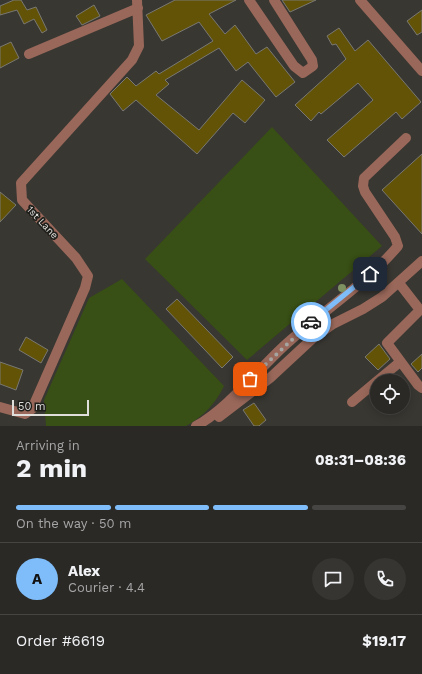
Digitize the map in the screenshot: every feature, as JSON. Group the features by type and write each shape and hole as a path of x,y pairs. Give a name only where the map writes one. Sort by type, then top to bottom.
{"street":[{"path":"249,0 294,66 303,73 312,66 312,60 274,0"},
{"path":"360,0 422,71"},
{"path":"28,54 137,4"},
{"name":"1st Lane","path":"0,407 25,414 32,409 85,288 88,276 76,258 22,200 21,184 132,60 139,46 137,4"},
{"path":"196,426 221,408 285,345 318,316 360,283 398,246 395,236 364,192 363,186 364,178 406,138"},
{"path":"208,426 270,378 312,339 334,324 363,309 399,283 422,261"},
{"path":"399,283 420,310 387,343 400,362 422,388"},
{"path":"385,374 400,362"},
{"path":"352,402 370,387"}],"green space":[{"path":"272,127 382,246 247,360 145,259"},
{"path":"122,279 224,386 208,409 186,426 46,426 44,400 89,298"}],"building":[{"path":"14,0 21,0 27,10 36,7 47,30 42,33 34,19 24,24 17,10 0,15 0,6"},
{"path":"175,0 236,0 209,14 225,34 235,25 256,54 267,47 295,82 276,97 248,62 236,71 219,48 165,80 169,84 156,95 199,130 242,80 265,100 245,123 233,113 197,154 136,100 123,111 110,94 127,77 136,86 156,71 159,74 213,41 199,22 162,41 146,15"},
{"path":"282,0 316,0 290,12"},
{"path":"94,5 100,16 82,25 76,16"},
{"path":"422,10 422,32 417,35 407,21"},
{"path":"339,28 355,51 368,40 421,102 402,119 396,112 344,157 327,140 373,100 358,83 321,114 319,112 311,121 295,105 346,59 336,44 332,45 327,36"},
{"path":"11,42 19,58 0,68 0,47"},
{"path":"422,154 422,234 382,190"},
{"path":"0,192 16,205 0,222"},
{"path":"177,299 233,357 222,368 166,309"},
{"path":"26,337 48,350 41,363 19,350"},
{"path":"379,344 390,359 378,370 365,357"},
{"path":"422,354 422,368 418,372 411,364"},
{"path":"0,362 23,370 16,390 0,384"},
{"path":"254,403 266,420 259,426 254,426 243,410"}],"way so far":[{"path":"250,379 311,322"}],"route":[{"path":"311,322 370,274"}]}
